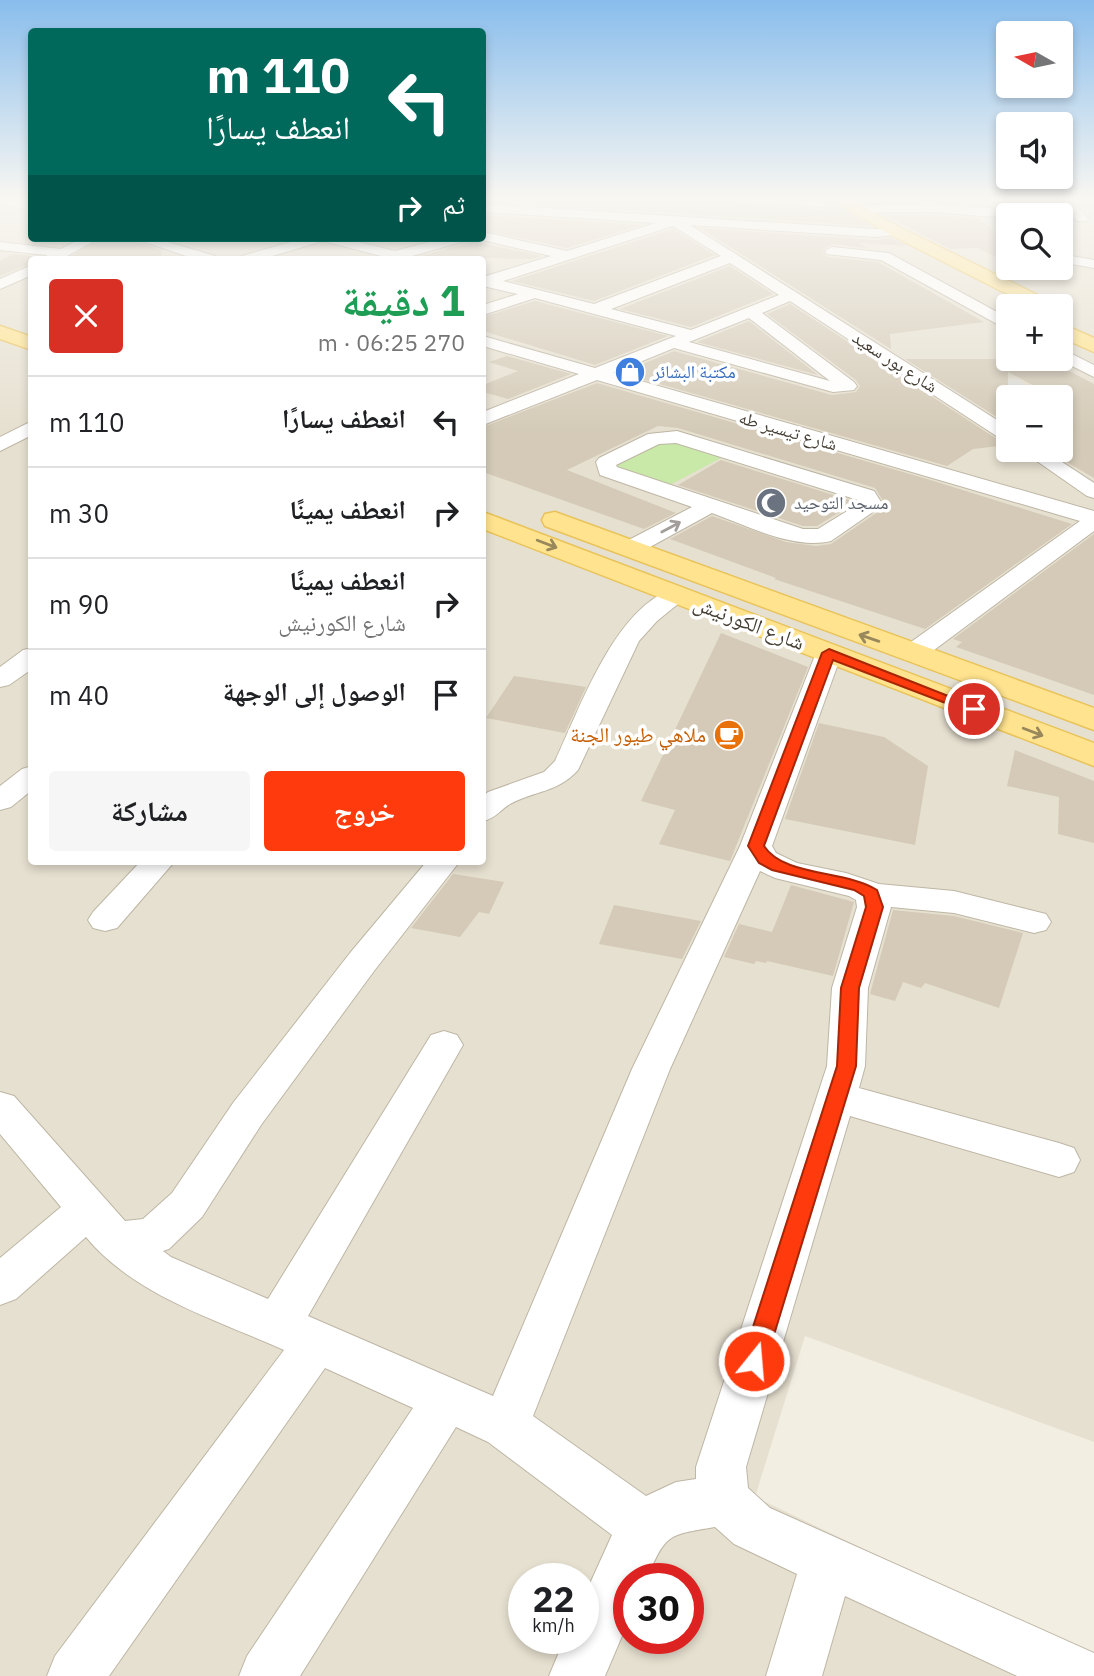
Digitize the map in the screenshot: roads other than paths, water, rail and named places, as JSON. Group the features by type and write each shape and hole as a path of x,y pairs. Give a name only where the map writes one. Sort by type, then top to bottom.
{"main road":[{"path":"959,276 996,296"},
{"path":"985,276 1021,294"},
{"path":"1073,320 1094,331"},
{"path":"1073,336 1094,346"},
{"path":"4,337 28,343"},
{"name":"شارع الكورنيش","path":"486,496 1094,720"},
{"name":"شارع الكورنيش","path":"486,521 1094,755"}],"street":[{"path":"0,285 18,276"},
{"path":"486,282 503,276"},
{"path":"593,310 674,276"},
{"name":"شارع بور سعيد","path":"768,276 792,295 996,427"},
{"path":"919,276 996,318"},
{"path":"486,282 693,335"},
{"path":"486,309 532,294"},
{"path":"486,418 792,295"},
{"path":"673,343 833,387 848,386 802,348 751,312"},
{"name":"شارع تيسير طه","path":"486,342 1094,520"},
{"path":"760,366 802,348"},
{"path":"1073,361 1094,372"},
{"path":"0,445 28,429"},
{"path":"655,438 677,438 771,467 866,496 872,505 823,536 801,536 607,471 606,462 655,438"},
{"path":"771,467 821,441"},
{"path":"1050,462 1094,492"},
{"path":"1022,499 1066,472"},
{"path":"619,543 685,497"},
{"path":"619,543 710,506"},
{"path":"913,653 1094,520"},
{"path":"486,809 499,798 555,778 568,764 628,638 648,616 677,595"},
{"path":"505,1426 651,1069 756,846 829,653"},
{"path":"0,679 28,659"},
{"path":"0,801 28,778"},
{"path":"756,846 765,860 778,867 859,886 872,894 954,902 1034,922"},
{"path":"105,920 155,865"},
{"path":"0,1285 102,1225 155,1236 187,1205 247,1114 362,962 441,865"},
{"path":"872,894 874,907 850,988 846,1066 720,1466 723,1500 752,1526 1080,1676"},
{"path":"75,1676 297,1333 444,1045"},
{"path":"837,1097 1059,1160"},
{"path":"0,1107 102,1225 155,1271 505,1426 643,1526"},
{"path":"267,1676 446,1399"},
{"path":"577,1676 643,1526 676,1508 723,1500"},
{"path":"794,1676 828,1561"}],"place":[{"name":"مكتبة البشائر","path":"630,372"},
{"name":"مسجد التوحيد","path":"771,503"},
{"name":"ملاهي طيور الجنة","path":"729,735"}]}
